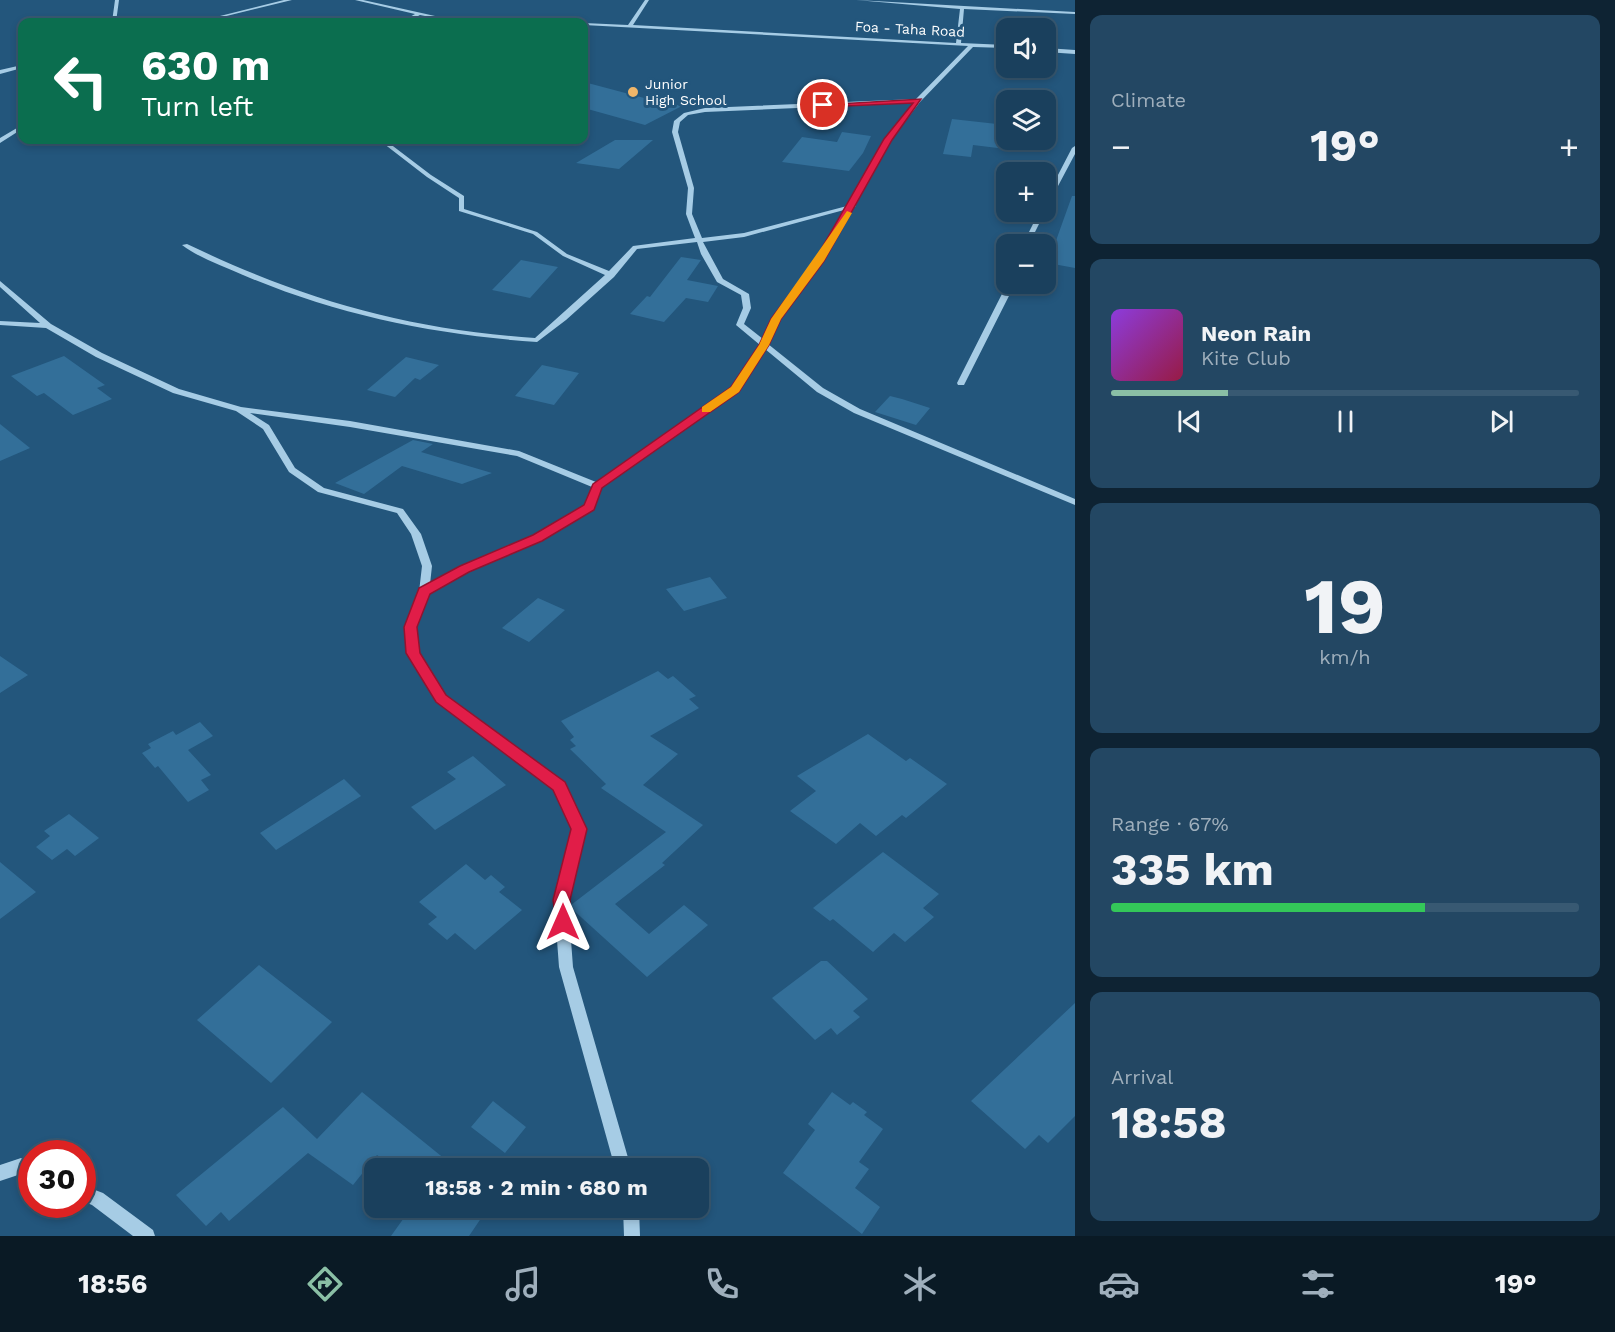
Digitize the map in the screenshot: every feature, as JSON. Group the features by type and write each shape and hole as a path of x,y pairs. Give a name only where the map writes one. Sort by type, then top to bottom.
{"street":[{"path":"115,18 117,0"},
{"path":"215,18 290,0"},
{"path":"357,0 418,14 482,18"},
{"path":"629,27 647,0"},
{"path":"858,0 1075,13"},
{"path":"923,0 939,6"},
{"path":"1032,11 1035,0"},
{"path":"958,44 962,8"},
{"path":"410,18 418,14"},
{"name":"Foa - Taha Road","path":"588,25 996,46"},
{"path":"424,591 464,569 538,538 590,507 597,486 735,389 764,345 776,319 819,261 853,206 888,139 918,101 972,45"},
{"path":"1056,51 1075,52"},
{"path":"0,72 18,67"},
{"path":"918,101 705,111 687,114 677,121 675,132 691,189 689,214 720,280 745,294 747,308 740,325 820,390 857,411 1075,502"},
{"path":"0,141 18,130"},
{"path":"387,144 429,176 462,197 461,210 535,233 565,255 611,275"},
{"path":"1056,184 1075,148"},
{"path":"185,245 226,267 274,287 344,310 479,338 537,340 611,275 635,247 744,235 853,206"},
{"path":"0,283 48,326 99,355 176,391 239,409 350,424 519,454 597,486"},
{"path":"961,383 1006,294"},
{"path":"0,323 48,326"},
{"path":"239,409 266,427 292,470 321,490 400,512 416,534 427,566 424,591 411,627 413,653 441,699 560,786 579,829 561,900 566,967 620,1158"},
{"path":"0,1173 18,1167"},
{"path":"96,1199 147,1236"},
{"path":"631,1218 632,1236"}],"building":[{"path":"588,83 682,106 645,125 588,109"},
{"path":"952,119 996,124 996,148 973,145 971,157 943,154"},
{"path":"842,132 871,136 863,153 849,171 782,162 802,137 837,142"},
{"path":"615,140 653,140 619,169 576,163"},
{"path":"1072,196 1075,196 1075,268 1056,264 1056,241"},
{"path":"681,257 701,260 687,280 718,286 708,302 686,298 664,322 630,314 647,296 650,297"},
{"path":"521,260 558,267 530,298 492,290"},
{"path":"64,356 105,385 97,388 112,399 73,415 44,393 37,396 11,376"},
{"path":"406,357 439,365 420,380 415,378 395,397 367,390"},
{"path":"542,365 579,373 554,405 515,396"},
{"path":"890,396 930,408 916,425 875,412"},
{"path":"0,424 30,448 0,461"},
{"path":"413,440 433,444 421,452 492,473 462,484 402,466 364,494 335,483"},
{"path":"710,577 727,598 684,611 666,589"},
{"path":"538,598 565,610 529,642 502,628"},
{"path":"0,656 28,675 0,693"},
{"path":"658,671 668,679 673,676 696,696 689,699 699,708 650,736 678,754 643,785 703,825 662,863 665,865 615,904 649,934 684,905 708,925 647,977 571,908 571,905 666,832 601,788 606,784 570,749 576,746 570,740 574,737 561,721"},
{"path":"200,722 213,736 188,750 211,775 201,780 209,790 188,802 158,766 155,768 142,753 151,748 148,744 173,731 176,735"},
{"path":"868,734 906,761 910,758 947,784 906,818 902,815 876,836 860,823 836,844 790,811 816,791 797,776"},
{"path":"473,756 506,785 435,830 411,807 456,779 447,772"},
{"path":"344,779 361,796 276,850 260,833"},
{"path":"69,814 99,838 75,856 67,849 52,860 36,847 50,836 44,831"},
{"path":"883,852 939,894 923,908 934,917 905,942 894,933 873,952 833,919 830,921 813,908"},
{"path":"0,862 36,892 0,919"},
{"path":"466,864 485,880 491,875 505,887 499,892 522,910 475,950 455,933 447,940 428,924 437,917 419,902"},
{"path":"821,961 827,961 868,999 853,1011 860,1017 837,1035 831,1028 815,1040 772,998"},
{"path":"259,965 332,1022 271,1083 197,1020"},
{"path":"1075,1003 1075,1116 1048,1143 1039,1135 1025,1149 971,1101"},
{"path":"362,1092 444,1158 381,1158 377,1155 375,1158 364,1158 364,1171 353,1185 308,1153 229,1221 221,1212 206,1226 176,1195 283,1107 317,1139"},
{"path":"832,1092 850,1105 853,1102 867,1112 864,1115 883,1129 859,1162 869,1169 855,1188 880,1207 862,1234 783,1173 815,1130 808,1124"},
{"path":"493,1101 526,1127 505,1153 471,1127"},
{"path":"404,1218 481,1218 469,1236 391,1236"}],"slow traffic":[{"path":"706,409 735,389 764,345 776,319 819,261 847,213"}],"place":[{"name":"Junior High School","path":"633,92"}],"route":[{"path":"563,922 561,900 579,829 560,786 441,699 413,653 411,627 424,591 464,569 538,538 590,507 597,486 735,389 764,345 776,319 819,261 842,220 853,206 888,139 918,101 823,105"}]}
